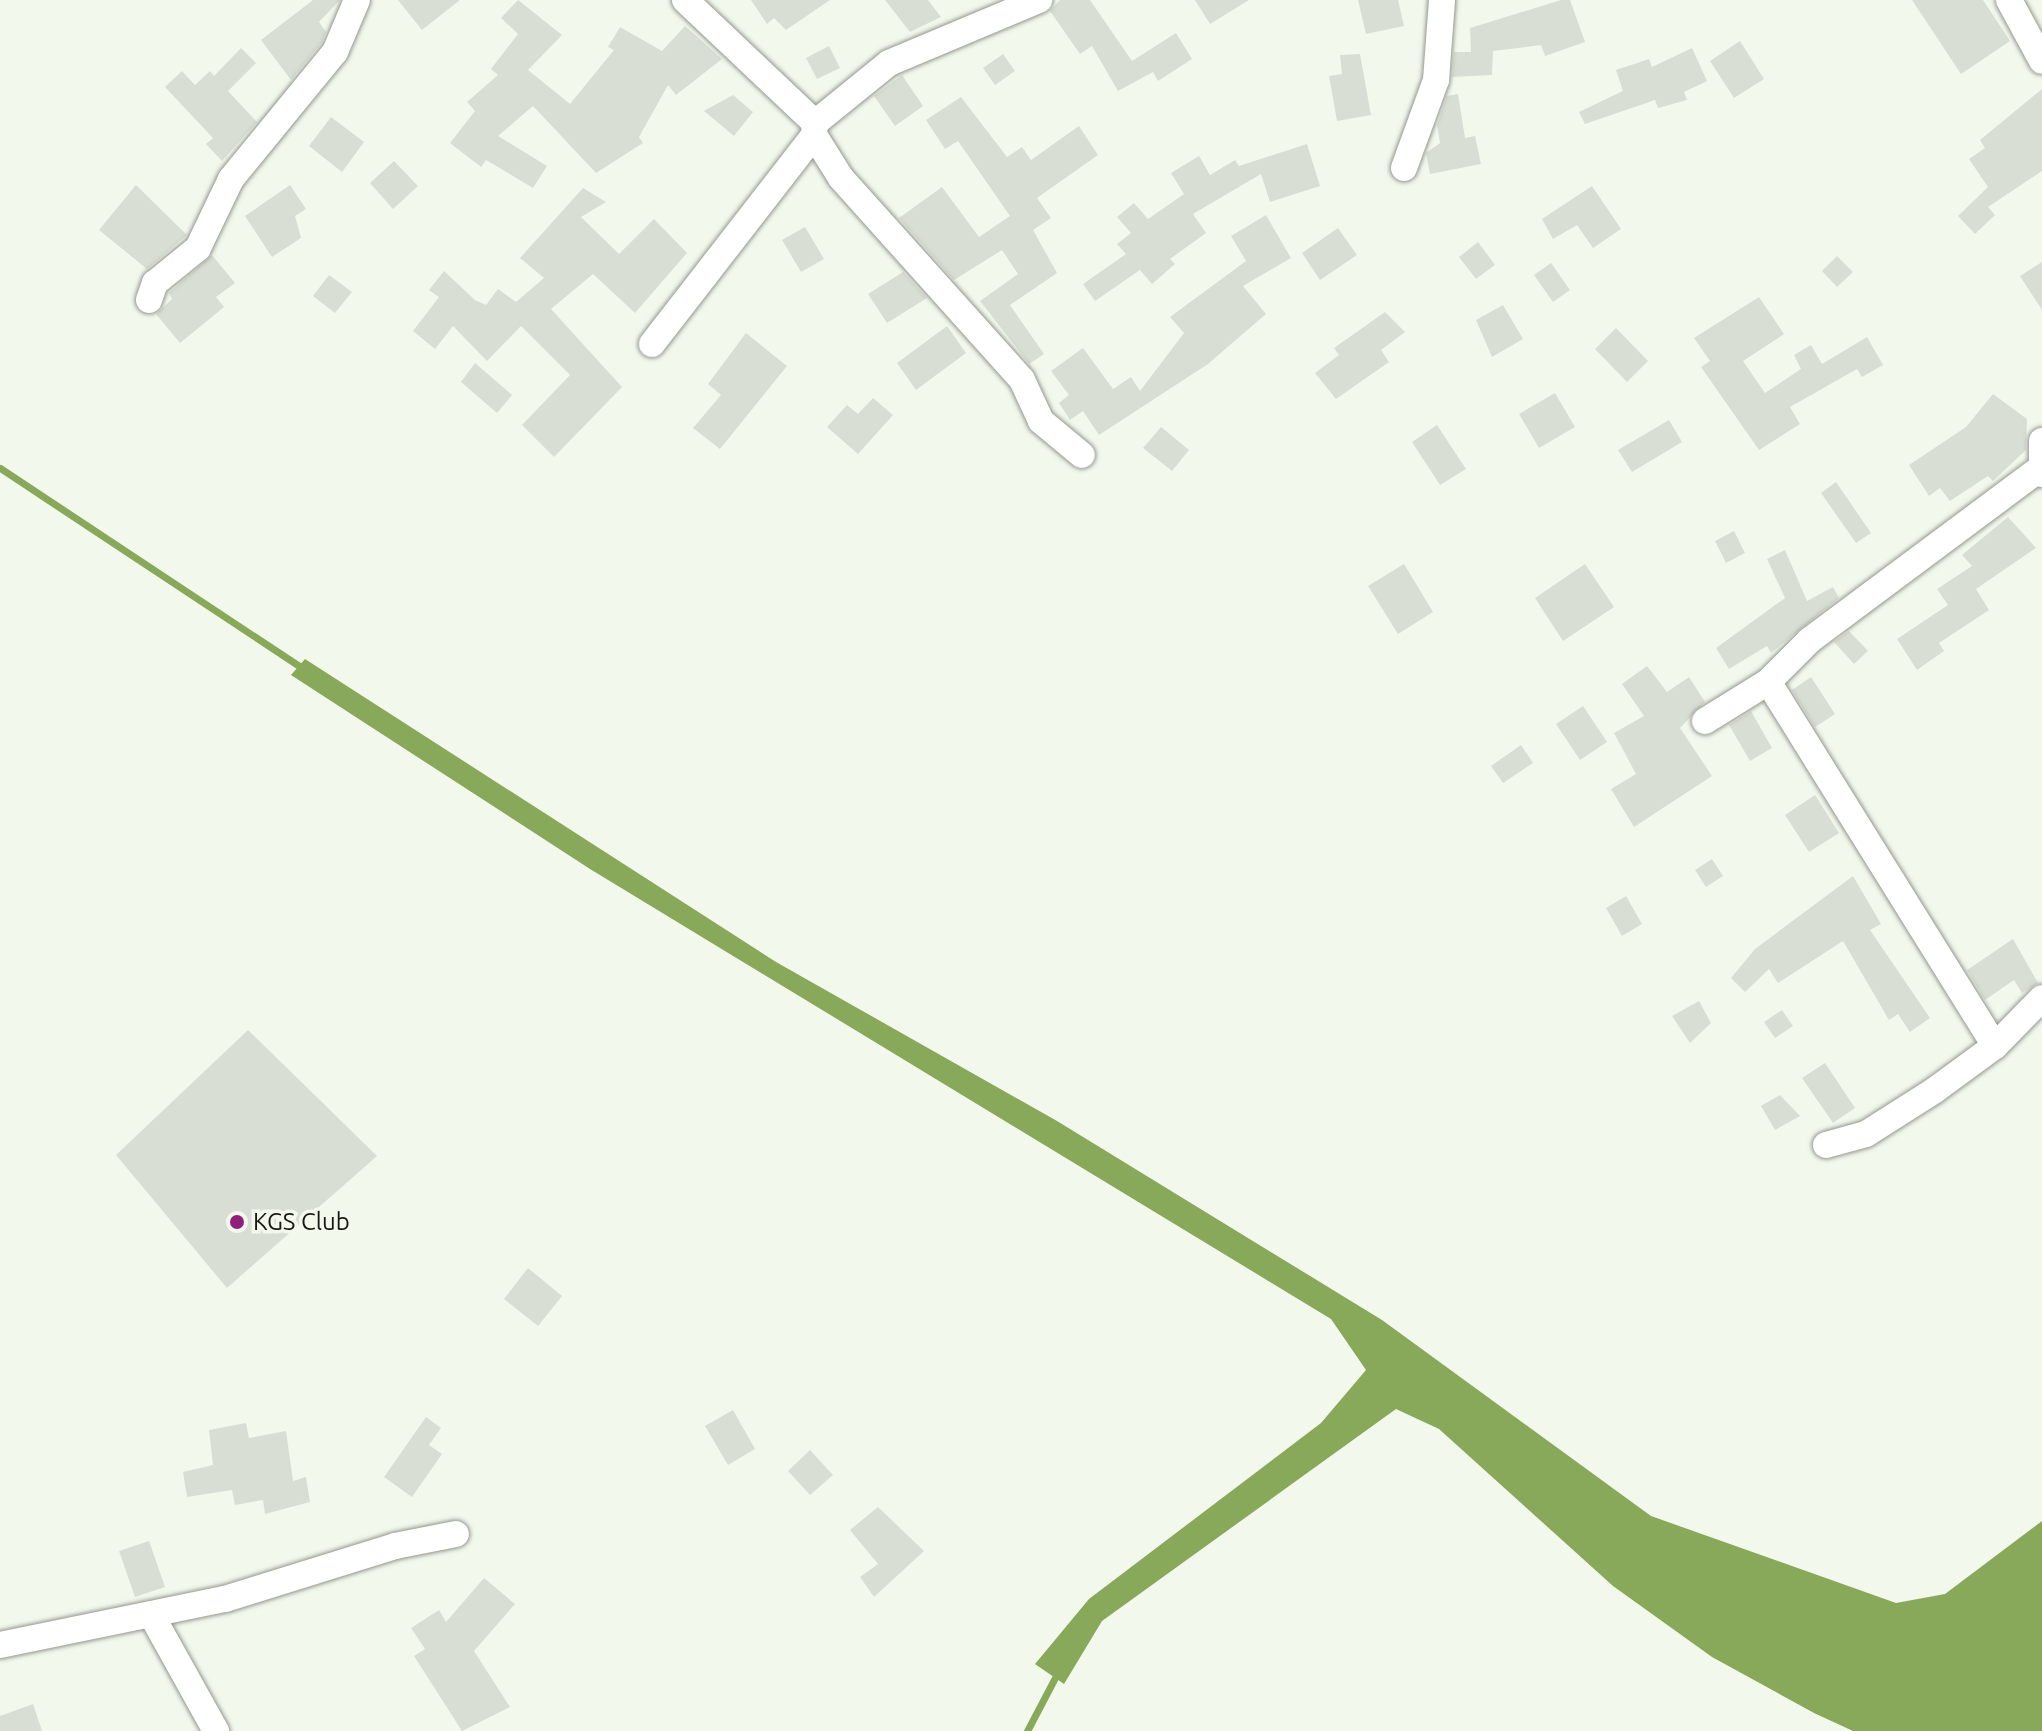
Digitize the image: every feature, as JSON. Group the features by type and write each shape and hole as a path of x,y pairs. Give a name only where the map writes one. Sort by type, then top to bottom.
{"street":[{"path":"149,300 155,283 198,248 231,179 335,52 357,0"},
{"path":"685,0 815,129 841,178 1022,380 1041,421 1082,455"},
{"path":"652,344 815,129 889,63 1039,0"},
{"path":"1404,168 1436,80 1442,0"},
{"path":"2009,0 2042,61"},
{"path":"1705,721 1768,682 1810,640 2040,472 2042,441"},
{"path":"1768,682 1995,1046"},
{"path":"1826,1145 1866,1134 1995,1046 2042,998"},
{"path":"0,1645 152,1616 456,1534"},
{"path":"152,1616 216,1731"}],"shaded area":[{"path":"305,659 776,962 1057,1121 1382,1320 1651,1516 1896,1603 1945,1594 2042,1521 2042,1731 1853,1731 1814,1713 1712,1657 1613,1586 1439,1429 1396,1409 1102,1621 1064,1684 1035,1664 1089,1599 1321,1423 1366,1370 1331,1319 590,869 291,675"}],"building":[{"path":"313,0 340,0 319,22 326,32 322,42 291,80 261,40"},
{"path":"398,0 460,0 422,30"},
{"path":"518,0 562,35 528,70 570,104 614,50 608,47 620,27 662,51 685,26 722,59 676,95 668,85 639,137 643,143 596,173 533,106 498,136 547,166 533,188 486,160 481,167 450,143 475,111 467,102 498,75 491,69 518,34 501,18"},
{"path":"751,0 830,0 786,30 774,18 767,24"},
{"path":"885,0 928,0 941,17 910,32"},
{"path":"1060,0 1090,0 1132,61 1176,33 1192,59 1158,81 1153,72 1118,91 1092,46 1080,54 1050,11"},
{"path":"1195,0 1249,0 1210,24"},
{"path":"1358,0 1398,0 1404,26 1366,34"},
{"path":"1561,0 1570,0 1585,42 1545,56 1541,45 1493,51 1492,75 1452,77 1454,52 1471,52 1470,28"},
{"path":"1912,0 1983,0 2010,41 1961,74"},
{"path":"1740,41 1764,79 1734,98 1710,61"},
{"path":"829,46 840,68 817,79 806,58"},
{"path":"241,48 256,63 228,91 257,122 222,161 206,144 213,138 165,87 182,71 195,85 210,71 214,76"},
{"path":"1692,48 1707,81 1684,92 1687,100 1658,108 1655,100 1585,124 1579,112 1623,91 1616,70 1649,59 1652,67"},
{"path":"1003,54 1015,71 995,85 983,68"},
{"path":"1360,54 1371,115 1337,121 1329,76 1342,74 1340,55"},
{"path":"902,75 923,106 895,126 874,96"},
{"path":"2042,89 2042,171 1988,207 1995,215 1975,234 1958,216 1988,187 1969,159 1985,148 1980,140"},
{"path":"1458,94 1465,138 1475,136 1481,164 1430,174 1426,153 1440,143 1437,125 1447,96"},
{"path":"733,95 753,112 734,136 704,111"},
{"path":"961,97 1007,157 1022,147 1031,160 1079,126 1098,155 1037,198 1051,218 1033,230 1057,273 1010,305 1044,354 1029,364 980,301 1018,274 1002,250 954,280 899,218 942,187 979,237 1010,216 958,141 945,149 926,120"},
{"path":"331,117 364,142 342,172 309,146"},
{"path":"1307,144 1320,186 1270,202 1261,174 1193,214 1206,233 1170,259 1175,264 1152,284 1140,270 1095,301 1083,284 1126,254 1117,244 1131,233 1117,217 1134,203 1148,219 1184,194 1171,173 1199,156 1210,175 1235,160 1239,166"},
{"path":"394,161 418,186 393,209 370,183"},
{"path":"136,185 187,235 147,269 99,230"},
{"path":"290,185 306,209 295,216 301,238 272,257 245,216"},
{"path":"1592,186 1621,229 1593,248 1577,225 1553,239 1542,219"},
{"path":"583,188 606,202 581,217 619,254 654,219 687,253 635,313 593,274 551,309 622,387 554,457 522,425 570,375 521,326 487,361 453,326 435,349 413,331 439,297 429,290 444,271 475,300 486,305 498,289 516,302 544,278 520,258"},
{"path":"1266,215 1291,258 1243,286 1266,314 1208,364 1099,435 1083,411 1070,420 1059,403 1069,395 1051,371 1083,348 1113,389 1131,377 1140,391 1184,333 1170,317 1246,261 1231,236"},
{"path":"805,227 824,259 801,272 782,240"},
{"path":"1338,228 1357,255 1320,280 1302,253"},
{"path":"1478,242 1495,265 1476,279 1459,257"},
{"path":"212,255 235,283 216,297 224,307 180,343 156,314 172,299 169,293"},
{"path":"1837,256 1853,272 1837,287 1822,271"},
{"path":"2042,262 2042,310 2020,276"},
{"path":"1551,263 1570,290 1553,302 1534,275"},
{"path":"903,272 927,298 887,323 868,294"},
{"path":"329,275 352,292 335,313 313,296"},
{"path":"1759,297 1784,334 1743,361 1765,393 1801,369 1794,355 1811,345 1822,364 1867,337 1883,365 1862,377 1857,369 1790,407 1800,424 1759,450 1701,367 1710,361 1694,338"},
{"path":"1503,305 1523,339 1492,357 1476,320"},
{"path":"1385,312 1405,332 1381,350 1389,362 1336,399 1315,373 1339,355 1334,348"},
{"path":"947,326 966,353 916,390 897,363"},
{"path":"1616,328 1648,361 1627,382 1595,349"},
{"path":"746,333 787,366 720,449 693,428 721,395 708,384"},
{"path":"475,363 512,395 497,413 461,382"},
{"path":"1555,393 1575,427 1539,448 1519,414"},
{"path":"1993,394 2027,419 2026,450 1993,481 1988,476 1950,501 1940,488 1929,496 1909,465 1966,427"},
{"path":"873,398 893,415 858,454 827,427 847,405 858,414"},
{"path":"1669,420 1682,442 1632,472 1618,450"},
{"path":"1437,425 1466,469 1440,485 1412,442"},
{"path":"1161,427 1189,450 1172,471 1143,448"},
{"path":"1836,482 1871,533 1856,543 1821,493"},
{"path":"2008,517 2036,548 1976,589 1989,610 1939,643 1944,651 1917,670 1897,639 1948,605 1937,589 1972,566 1962,555"},
{"path":"1734,531 1745,553 1726,563 1715,541"},
{"path":"1785,550 1807,601 1833,587 1839,598 1771,653 1767,646 1729,669 1716,648 1785,598 1767,559"},
{"path":"1404,564 1433,612 1398,634 1368,586"},
{"path":"1585,564 1614,607 1563,641 1535,598"},
{"path":"1849,631 1868,651 1854,664 1834,642"},
{"path":"1647,666 1667,692 1689,677 1705,702 1680,728 1712,776 1634,827 1611,789 1636,774 1614,733 1644,716 1622,684"},
{"path":"1811,677 1835,714 1815,727 1792,690"},
{"path":"1583,706 1607,742 1580,760 1556,724"},
{"path":"1751,711 1772,748 1750,761 1729,725"},
{"path":"1521,745 1533,763 1503,783 1491,766"},
{"path":"1815,795 1839,833 1809,852 1785,815"},
{"path":"1712,859 1723,876 1706,887 1695,870"},
{"path":"1853,876 1881,924 1870,930 1930,1018 1910,1032 1898,1014 1889,1020 1843,941 1778,983 1769,969 1745,992 1731,978 1755,949"},
{"path":"1626,896 1642,924 1622,936 1606,908"},
{"path":"2013,939 2038,983 2022,993 2014,980 1985,1000 1967,970"},
{"path":"1699,1001 1711,1023 1690,1043 1672,1016"},
{"path":"1782,1010 1793,1026 1775,1038 1764,1022"},
{"name":"KGS Club","path":"248,1030 377,1156 227,1288 116,1155"},
{"path":"1825,1063 1855,1108 1833,1123 1802,1078"},
{"path":"1780,1095 1800,1116 1775,1130 1761,1106"},
{"path":"528,1268 562,1296 538,1326 504,1299"},
{"path":"733,1410 755,1449 728,1465 705,1426"},
{"path":"426,1417 441,1428 429,1445 442,1454 412,1497 384,1477"},
{"path":"246,1423 249,1438 286,1431 293,1481 306,1477 310,1502 265,1514 263,1500 235,1505 232,1490 187,1497 183,1472 213,1465 209,1430"},
{"path":"810,1450 833,1475 810,1495 788,1471"},
{"path":"878,1507 924,1551 874,1597 860,1577 878,1564 850,1530"},
{"path":"149,1541 165,1587 135,1597 119,1551"},
{"path":"484,1578 515,1604 474,1651 510,1707 462,1731 414,1656 425,1649 411,1628 439,1610 446,1622"},
{"path":"33,1704 42,1731 0,1731 0,1716"}],"waterway":[{"path":"0,468 305,670"},
{"path":"1027,1731 1059,1670"}],"place":[{"name":"KGS Club","path":"237,1222"}]}
